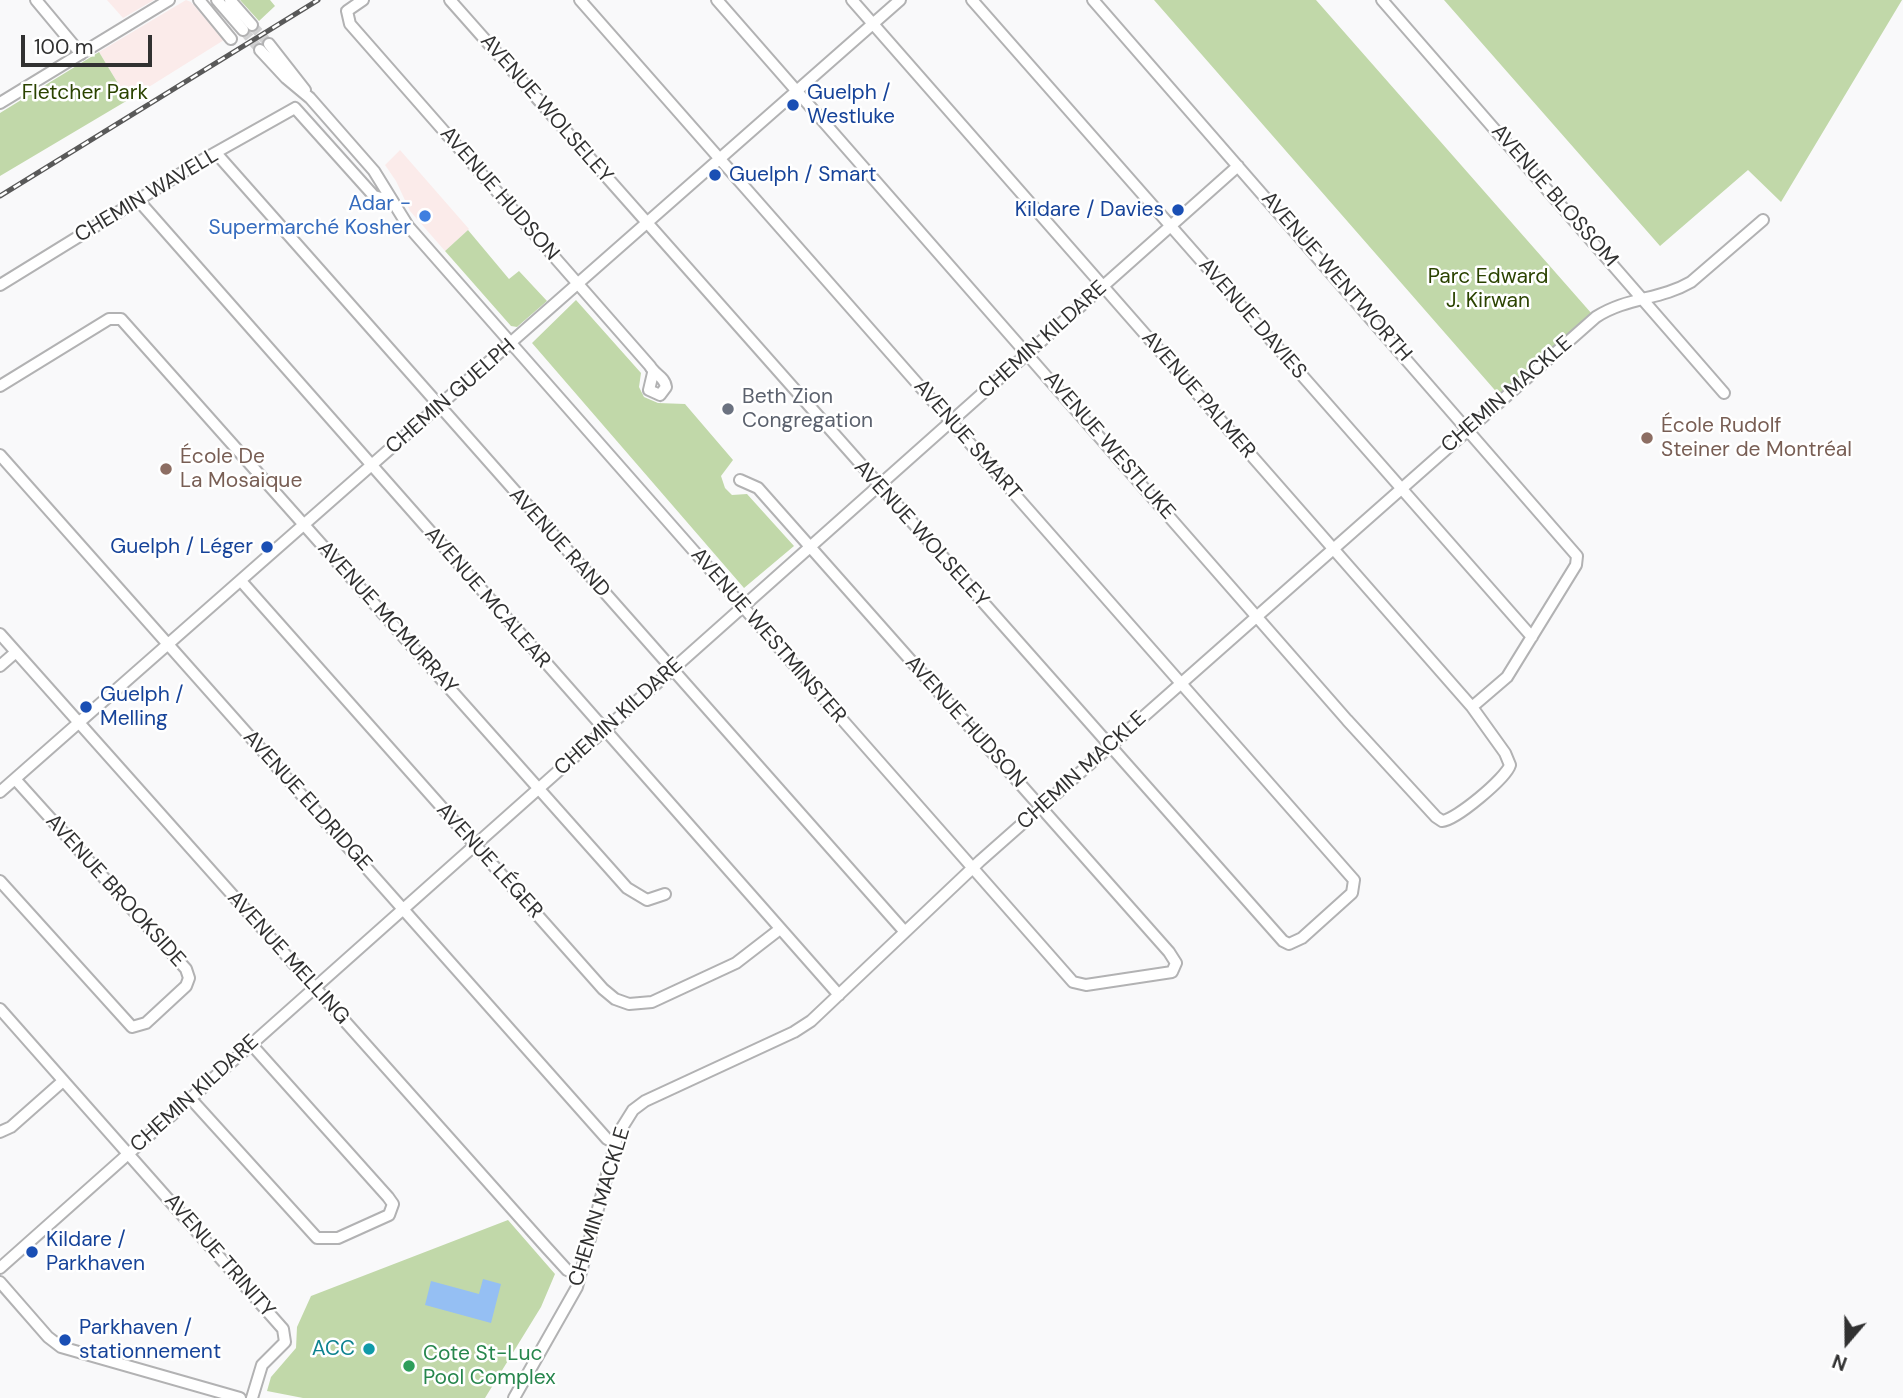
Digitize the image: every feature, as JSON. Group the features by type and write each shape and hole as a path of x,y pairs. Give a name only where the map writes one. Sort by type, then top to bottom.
{"street":[{"path":"36,0 81,54"},
{"path":"0,103 169,0"},
{"path":"199,0 231,39"},
{"path":"217,0 247,27 230,0"},
{"name":"AVENUE HUDSON","path":"363,0 348,10 346,15 360,36 650,366 653,373"},
{"name":"AVENUE WOLSELEY","path":"450,0 1283,941"},
{"name":"AVENUE SMART","path":"580,0 1354,880 1352,894 1301,938 1289,944 1283,941"},
{"name":"AVENUE WESTLUKE","path":"717,0 1436,817 1449,820 1482,794"},
{"name":"AVENUE PALMER","path":"852,0 1472,707 1505,752 1510,765 1508,771 1482,794"},
{"name":"CHEMIN GUELPH","path":"0,792 900,0"},
{"name":"AVENUE DAVIES","path":"972,0 1532,637"},
{"name":"AVENUE WENTWORTH","path":"1093,0 1577,555 1576,565 1532,637"},
{"name":"AVENUE BLOSSOM","path":"1382,0 1724,393"},
{"name":"AVENUE WESTMINSTER","path":"265,47 293,72 310,98 374,171 408,226 510,344 1077,984 1167,975 1175,968 1175,960"},
{"name":"AVENUE WESTMINSTER","path":"295,108 374,196 392,201"},
{"name":"CHEMIN WAVELL","path":"0,285 295,108"},
{"name":"AVENUE RAND","path":"216,153 905,932"},
{"name":"CHEMIN KILDARE","path":"0,1268 1238,166"},
{"name":"AVENUE MCALEAR","path":"138,200 839,995"},
{"name":"CHEMIN MACKLE","path":"513,1398 563,1314 580,1276 616,1144 624,1123 640,1103 798,1030 839,995 973,868 1595,317 1614,305 1678,290 1763,220"},
{"name":"AVENUE MCMURRAY","path":"0,386 117,317 638,898 654,900 665,894"},
{"name":"AVENUE ELDRIDGE","path":"0,455 607,1139 616,1144"},
{"name":"AVENUE HUDSON","path":"740,480 758,488 1175,960"},
{"name":"AVENUE LÉGER","path":"241,581 603,989 624,1002 638,1005 652,1002 731,966 780,929"},
{"name":"AVENUE MELLING","path":"0,634 78,725 567,1270 580,1276"},
{"path":"1472,707 1507,677 1532,637"},
{"path":"0,666 16,652"},
{"name":"AVENUE BROOKSIDE","path":"0,881 132,1027 139,1027 186,986 189,978 186,969 15,779"},
{"name":"AVENUE TRINITY","path":"0,1009 286,1335 284,1344 262,1365 252,1398"},
{"path":"190,1098 317,1238 338,1238 389,1215 393,1204 251,1044"},
{"path":"0,1132 11,1127 63,1081"},
{"path":"0,1282 48,1337 61,1347 240,1398"}],"shaded area":[{"path":"107,0 154,0 123,18"},
{"path":"186,0 191,2 224,40 128,100 99,52"},
{"path":"400,150 469,229 445,251 410,211 385,165"}],"green space":[{"path":"240,0 270,0 275,6 259,21"},
{"name":"Parc Edward J. Kirwan","path":"1154,0 1316,0 1592,314 1500,396"},
{"path":"1444,0 1902,0 1781,202 1748,170 1660,246"},
{"name":"Fletcher Park","path":"99,52 128,100 0,176 0,113"},
{"path":"468,230 509,279 519,271 547,301 517,327 511,326 445,251"},
{"path":"576,300 641,373 639,387 644,397 658,403 685,404 733,460 721,476 725,488 732,495 747,494 794,546 744,588 532,343"},
{"path":"508,1220 555,1274 541,1307 485,1398 303,1398 267,1391 271,1377 296,1348 297,1327 311,1296"}],"water":[{"path":"483,1279 501,1284 491,1323 425,1305 431,1281 479,1294"}],"tunnel":[{"path":"252,25 269,44"},
{"path":"243,30 260,50"}],"railway":[{"path":"0,196 318,0"}],"place":[{"name":"Guelph / Westluke","path":"793,105"},
{"name":"Guelph / Smart","path":"715,175"},
{"name":"Kildare / Davies","path":"1178,210"},
{"name":"Adar - Supermarché Kosher","path":"425,216"},
{"name":"Beth Zion Congregation","path":"728,409"},
{"name":"École Rudolf Steiner de Montréal","path":"1647,438"},
{"name":"École De La Mosaique","path":"166,469"},
{"name":"Guelph / Léger","path":"267,547"},
{"name":"Guelph / Melling","path":"86,707"},
{"name":"Kildare / Parkhaven","path":"32,1252"},
{"name":"Parkhaven / stationnement","path":"65,1340"},
{"name":"ACC","path":"369,1349"},
{"name":"Cote St-Luc Pool Complex","path":"409,1366"}]}
